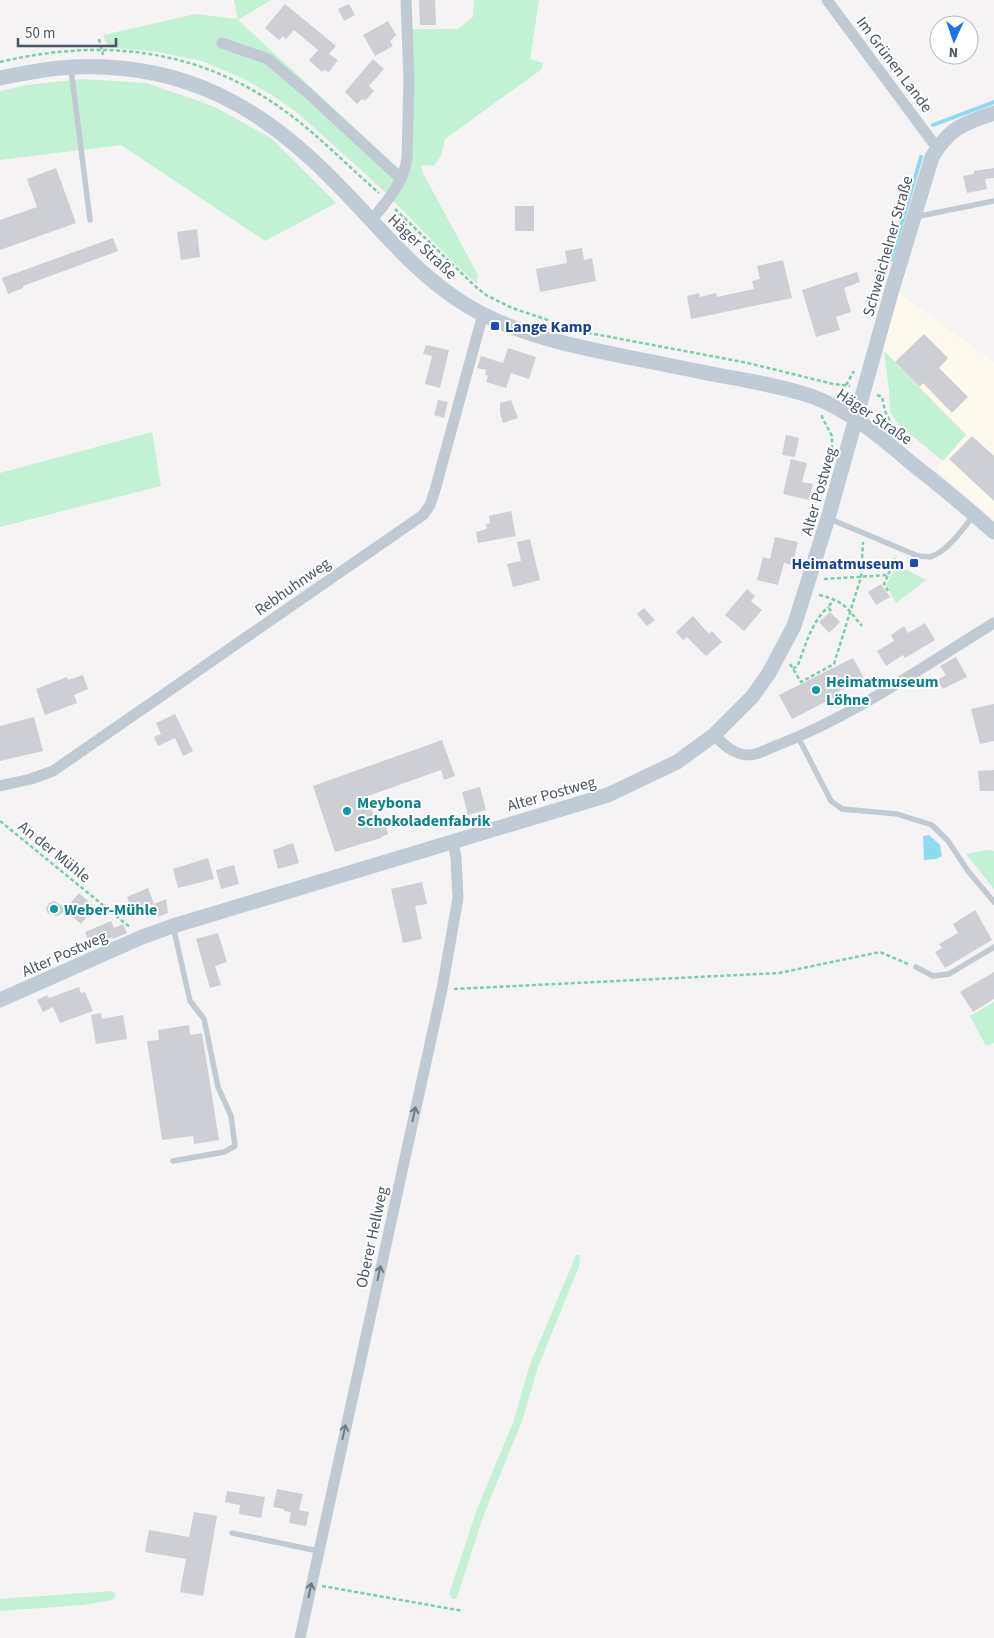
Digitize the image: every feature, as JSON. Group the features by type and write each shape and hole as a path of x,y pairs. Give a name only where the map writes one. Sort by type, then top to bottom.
{"street":[{"path":"371,221 401,179 406,170 408,158 409,80 406,0"},
{"name":"Im Grünen Lande","path":"827,0 937,148"},
{"path":"222,43 268,59 401,179"},
{"name":"Häger Straße","path":"0,78 70,67 104,66 151,73 190,83 227,98 257,115 280,132 336,182 422,273 452,296 483,314 514,328 588,349 757,382 804,394 826,403 883,439 994,532"},
{"name":"Schweichelner Straße","path":"856,421 913,217 932,157 937,148 950,134 964,123 994,113"},
{"name":"Rebhuhnweg","path":"0,786 31,779 53,771 423,514 430,505 435,490 483,314"},
{"name":"Alter Postweg","path":"0,1000 142,937 173,926 453,840 608,795 677,762 714,735 752,697 778,658 794,626 808,584 856,421"},
{"path":"714,735 736,753 751,755 798,737 860,705 994,623"},
{"name":"Oberer Hellweg","path":"300,1638 442,989 458,898 453,840"}],"lane":[{"path":"70,67 90,220"},
{"path":"913,217 994,201"},
{"path":"828,518 918,556 929,557 936,554 957,537 974,514"},
{"path":"798,737 831,801 842,809 897,814 932,825 948,841 968,871 994,902"},
{"path":"173,926 190,1001 204,1019 218,1087 231,1116 234,1146 224,1152 173,1161"},
{"path":"916,967 933,976 949,974 994,947"},
{"path":"232,1532 318,1551"}],"path":[{"path":"486,295 512,308 584,332 748,363 865,391 882,397 885,411 895,431 902,437"},
{"path":"826,403 822,417 832,436 832,453"},
{"path":"778,658 790,663 801,682 834,664 861,576 863,542 866,534"},
{"path":"888,591 884,584 900,548"},
{"path":"808,584 823,579 888,575"},
{"path":"808,584 844,604 862,626"},
{"path":"793,669 798,665 813,626 820,614 834,599"},
{"path":"828,607 831,611"},
{"name":"An der Mühle","path":"0,822 142,937"},
{"path":"442,989 778,973 880,952 916,967"},
{"path":"311,1584 463,1611"}],"shaded area":[{"path":"894,289 994,362 994,520 935,469 966,434 884,351"}],"green space":[{"path":"234,0 271,0 238,20 405,174 410,29 458,29 473,17 474,0 539,0 530,59 543,63 542,69 445,139 441,156 434,166 421,165 423,173 478,275 477,284 384,191 299,114 272,95 244,79 202,61 157,52 108,47 103,35 196,14 238,19"},
{"path":"83,79 146,83 213,106 271,138 336,203 265,241 121,145 0,160 0,91 27,85"},
{"path":"884,351 966,435 943,461 899,425 890,412"},
{"path":"152,432 161,486 0,527 0,473"},
{"path":"897,565 926,580 896,603 886,585"},
{"path":"986,850 994,851 994,889 966,854"},
{"path":"994,1002 994,1043 986,1046 970,1016"},
{"path":"576,1255 580,1255 579,1266 538,1367 522,1421 484,1514 458,1594 456,1599 452,1599 449,1594 476,1512 514,1420 529,1367"},
{"path":"112,1591 116,1595 112,1600 83,1605 0,1611 0,1599"}],"water":[{"path":"929,835 940,845 942,856 936,859 924,860 923,836"}],"building":[{"path":"419,0 435,0 436,25 420,25"},
{"path":"285,4 336,46 329,54 338,60 329,72 324,70 322,72 309,60 318,50 294,30 286,39 283,36 279,40 265,28"},
{"path":"349,4 355,15 344,21 338,9"},
{"path":"388,21 396,35 390,41 393,46 375,56 363,35"},
{"path":"373,59 384,69 369,86 374,91 365,101 362,99 357,104 345,92"},
{"path":"56,168 76,223 0,250 0,220 37,207 27,179"},
{"path":"994,168 994,178 985,179 987,189 967,193 963,176 974,174 974,171"},
{"path":"515,206 534,206 534,231 515,231"},
{"path":"197,229 200,257 181,260 177,232"},
{"path":"113,238 118,251 23,286 23,288 8,294 2,278"},
{"path":"582,248 584,260 592,258 596,281 540,292 536,269 567,263 565,251"},
{"path":"783,260 792,298 691,319 687,296 699,293 700,297 716,293 717,297 754,289 752,281 760,279 757,266"},
{"path":"857,272 860,282 844,288 851,312 836,317 840,330 816,337 802,290"},
{"path":"924,334 948,358 939,368 968,397 952,413 923,383 920,387 895,362"},
{"path":"426,345 449,350 440,388 425,384 432,356 423,354"},
{"path":"508,348 536,357 529,379 511,373 506,388 486,382 488,376 485,375 486,370 477,368 481,356 503,363"},
{"path":"438,400 448,402 444,418 434,415"},
{"path":"511,400 518,418 503,423 500,403"},
{"path":"786,435 799,438 795,457 782,455"},
{"path":"972,436 994,456 994,501 949,459"},
{"path":"791,459 807,463 802,482 813,484 809,500 783,494"},
{"path":"511,511 516,536 478,543 476,532 487,529 486,524 490,523 489,516"},
{"path":"775,537 798,542 792,565 784,563 778,585 757,580 763,557 770,559"},
{"path":"530,539 540,580 513,587 507,564 521,561 517,542"},
{"path":"881,584 890,597 876,605 868,592"},
{"path":"747,589 755,596 751,601 762,610 744,631 725,615"},
{"path":"644,608 655,620 647,626 637,614"},
{"path":"830,612 840,622 829,633 819,622"},
{"path":"693,616 709,634 712,631 722,642 706,656 687,637 683,640 676,632"},
{"path":"925,623 935,640 905,658 903,655 886,666 877,651 894,641 891,635 904,626 908,633"},
{"path":"956,657 967,677 943,689 937,680 946,675 940,666"},
{"name":"Heimatmuseum Löhne","path":"853,658 864,678 835,693 837,696 792,719 779,695"},
{"path":"83,675 88,689 74,695 77,703 45,715 36,689 67,677 68,680"},
{"path":"994,704 994,741 980,744 971,709"},
{"path":"175,714 193,751 183,756 175,738 158,746 154,737 161,734 156,723"},
{"path":"34,717 43,751 0,761 0,726"},
{"name":"Meybona Schokoladenfabrik","path":"442,740 455,776 444,780 441,770 368,796 376,822 384,820 388,834 381,838 335,852 313,786"},
{"path":"994,770 994,791 980,791 978,771"},
{"path":"480,787 486,810 468,815 462,792"},
{"path":"293,843 299,863 278,869 273,850"},
{"path":"208,858 214,879 178,888 173,869"},
{"path":"234,865 239,884 221,889 216,870"},
{"path":"422,882 427,904 415,906 422,939 403,943 391,889"},
{"path":"148,888 154,904 166,899 168,913 158,917 153,904 133,913 127,897"},
{"path":"79,893 95,907 81,924 66,911 57,916 48,914 46,909 49,903 54,901 66,908"},
{"path":"975,910 992,940 945,968 935,952 942,948 939,944 958,933 953,924"},
{"path":"111,921 114,928 123,924 127,933 113,939 112,937 91,947 85,932"},
{"path":"218,933 227,962 215,966 221,985 210,988 196,939"},
{"path":"994,972 994,999 973,1012 960,992"},
{"path":"79,987 81,993 85,992 93,1011 60,1023 53,1007 43,1012 37,1000 47,995 49,998"},
{"path":"101,1013 102,1019 123,1015 127,1039 96,1044 91,1015"},
{"path":"189,1025 190,1035 202,1033 219,1140 194,1144 193,1136 162,1140 147,1041 159,1040 158,1030"},
{"path":"277,1489 303,1494 299,1510 309,1512 306,1526 289,1523 291,1512 273,1507"},
{"path":"227,1491 265,1497 261,1518 239,1514 240,1505 225,1502"},
{"path":"194,1512 217,1516 203,1596 180,1592 186,1559 145,1552 149,1530 189,1537"}],"waterway":[{"path":"933,125 994,102"},
{"path":"891,260 921,157"}],"place":[{"name":"Lange Kamp","path":"495,326"},
{"name":"Heimatmuseum","path":"914,563"},
{"name":"Heimatmuseum Löhne","path":"816,690"},
{"name":"Meybona Schokoladenfabrik","path":"347,811"},
{"name":"Weber-Mühle","path":"54,909"}]}
